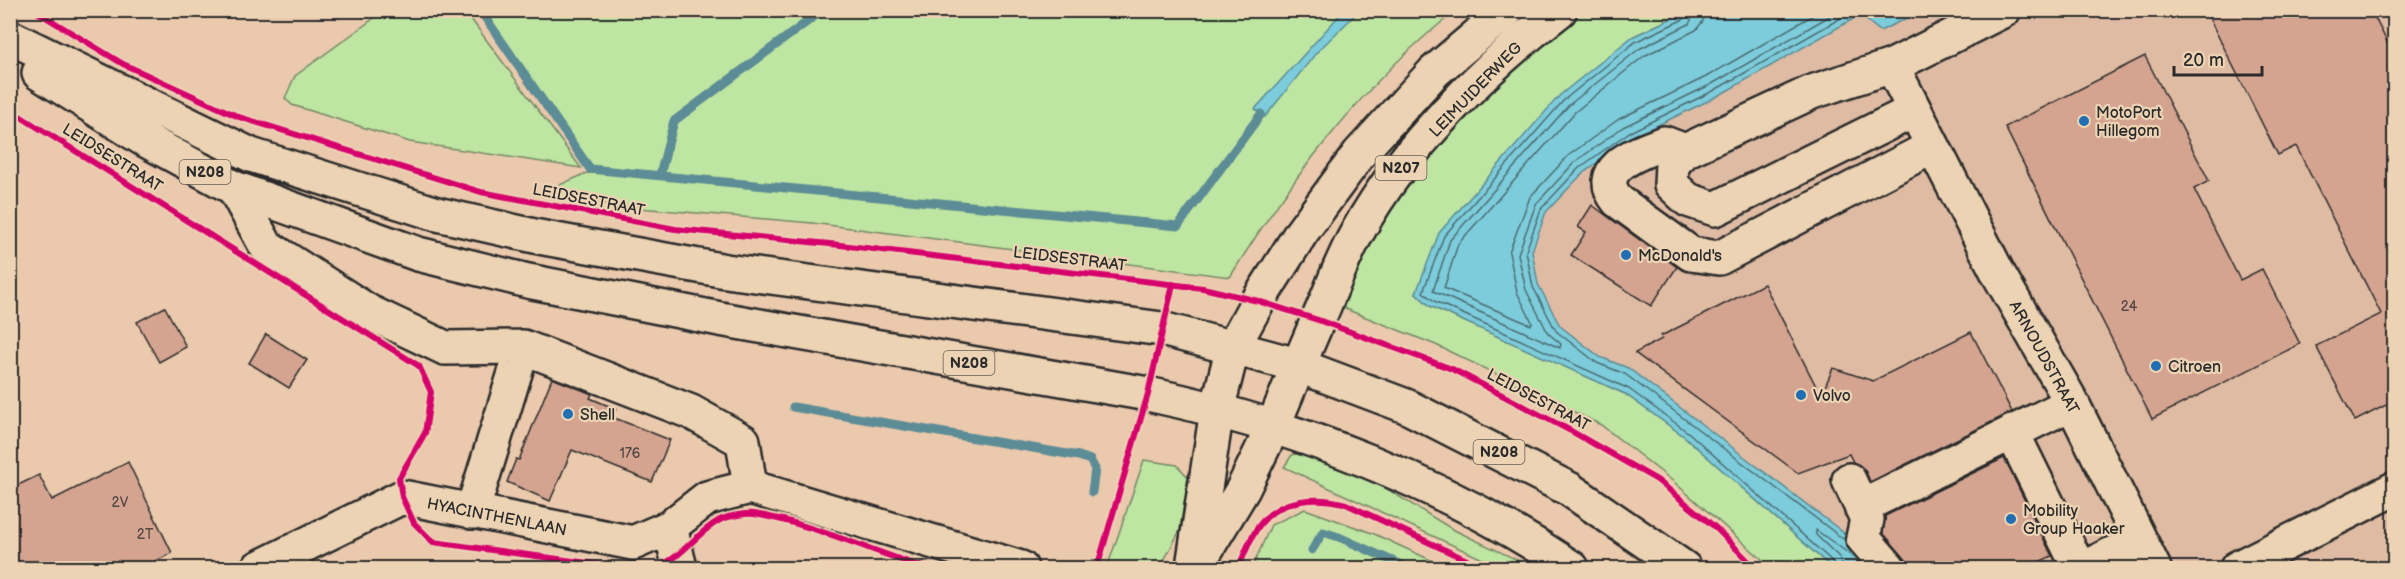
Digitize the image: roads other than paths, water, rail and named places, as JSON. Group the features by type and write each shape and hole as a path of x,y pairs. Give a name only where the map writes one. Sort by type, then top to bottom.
{"main road":[{"name":"LEIMUIDERWEG","path":"1233,347 1258,301 1301,233 1359,154 1434,72 1507,10"},
{"name":"LEIMUIDERWEG","path":"1297,365 1334,277 1359,229 1396,173 1461,98 1528,35 1560,10"},
{"path":"1913,111 1715,209 1688,200 1671,184 1672,164 1685,151 1812,92 1892,66 2004,10"},
{"name":"N208","path":"10,37 251,155 437,214 539,237 726,271 1162,329 1297,365 1406,406 1569,489 1684,568"},
{"name":"LEIDSESTRAAT","path":"10,53 142,138 234,188 418,254 528,281 720,319 1148,394 1217,410 1273,427 1355,457 1440,494 1509,530 1572,568"},
{"name":"ARNOUDSTRAAT","path":"1892,66 1913,111 1998,273 2072,403 2147,554"},
{"path":"1685,151 1664,143 1640,152 1617,167 1609,176 1609,190 1618,201 1691,254 1719,258 1932,147"},
{"path":"234,188 266,246 369,312 446,348 523,347 691,412 743,441 750,487"},
{"path":"472,512 523,347"},
{"name":"N207","path":"1217,410 1233,347"},
{"name":"N207","path":"1273,427 1297,365"},
{"path":"1889,568 1863,538 1867,519 1855,494 2012,432 2072,403"},
{"path":"1194,568 1217,410"},
{"path":"1194,568 1243,489 1273,427"},
{"path":"2012,432 2079,568"},
{"path":"680,568 670,527 707,498 750,487 1021,568"},
{"path":"2237,568 2394,489"},
{"name":"HYACINTHENLAAN","path":"258,568 402,497 633,543 670,527"},
{"path":"2084,568 2147,554"}],"water":[{"path":"1344,10 1359,11 1317,52 1265,117 1255,109"},
{"path":"1687,11 1921,11 1880,31 1860,15 1716,97 1631,138 1583,173 1546,212 1532,251 1538,284 1560,326 1600,357 1628,368 1865,549 1880,568 1832,568 1685,437 1625,394 1430,306 1416,293 1439,233 1560,95 1632,37"}],"waterway":[{"path":"480,10 590,169 1178,226 1261,114"},
{"path":"660,175 674,121 823,10"},
{"path":"793,407 1079,456 1090,460 1095,469 1092,492"},
{"path":"1312,550 1323,532 1408,568"}],"place":[{"name":"MotoPort Hillegom","path":"2084,121"},
{"name":"McDonald's","path":"1626,255"},
{"name":"Citroen","path":"2156,366"},
{"name":"Volvo","path":"1801,395"},
{"name":"Shell","path":"568,414"},
{"name":"Mobility Group Haaker","path":"2011,519"}]}
